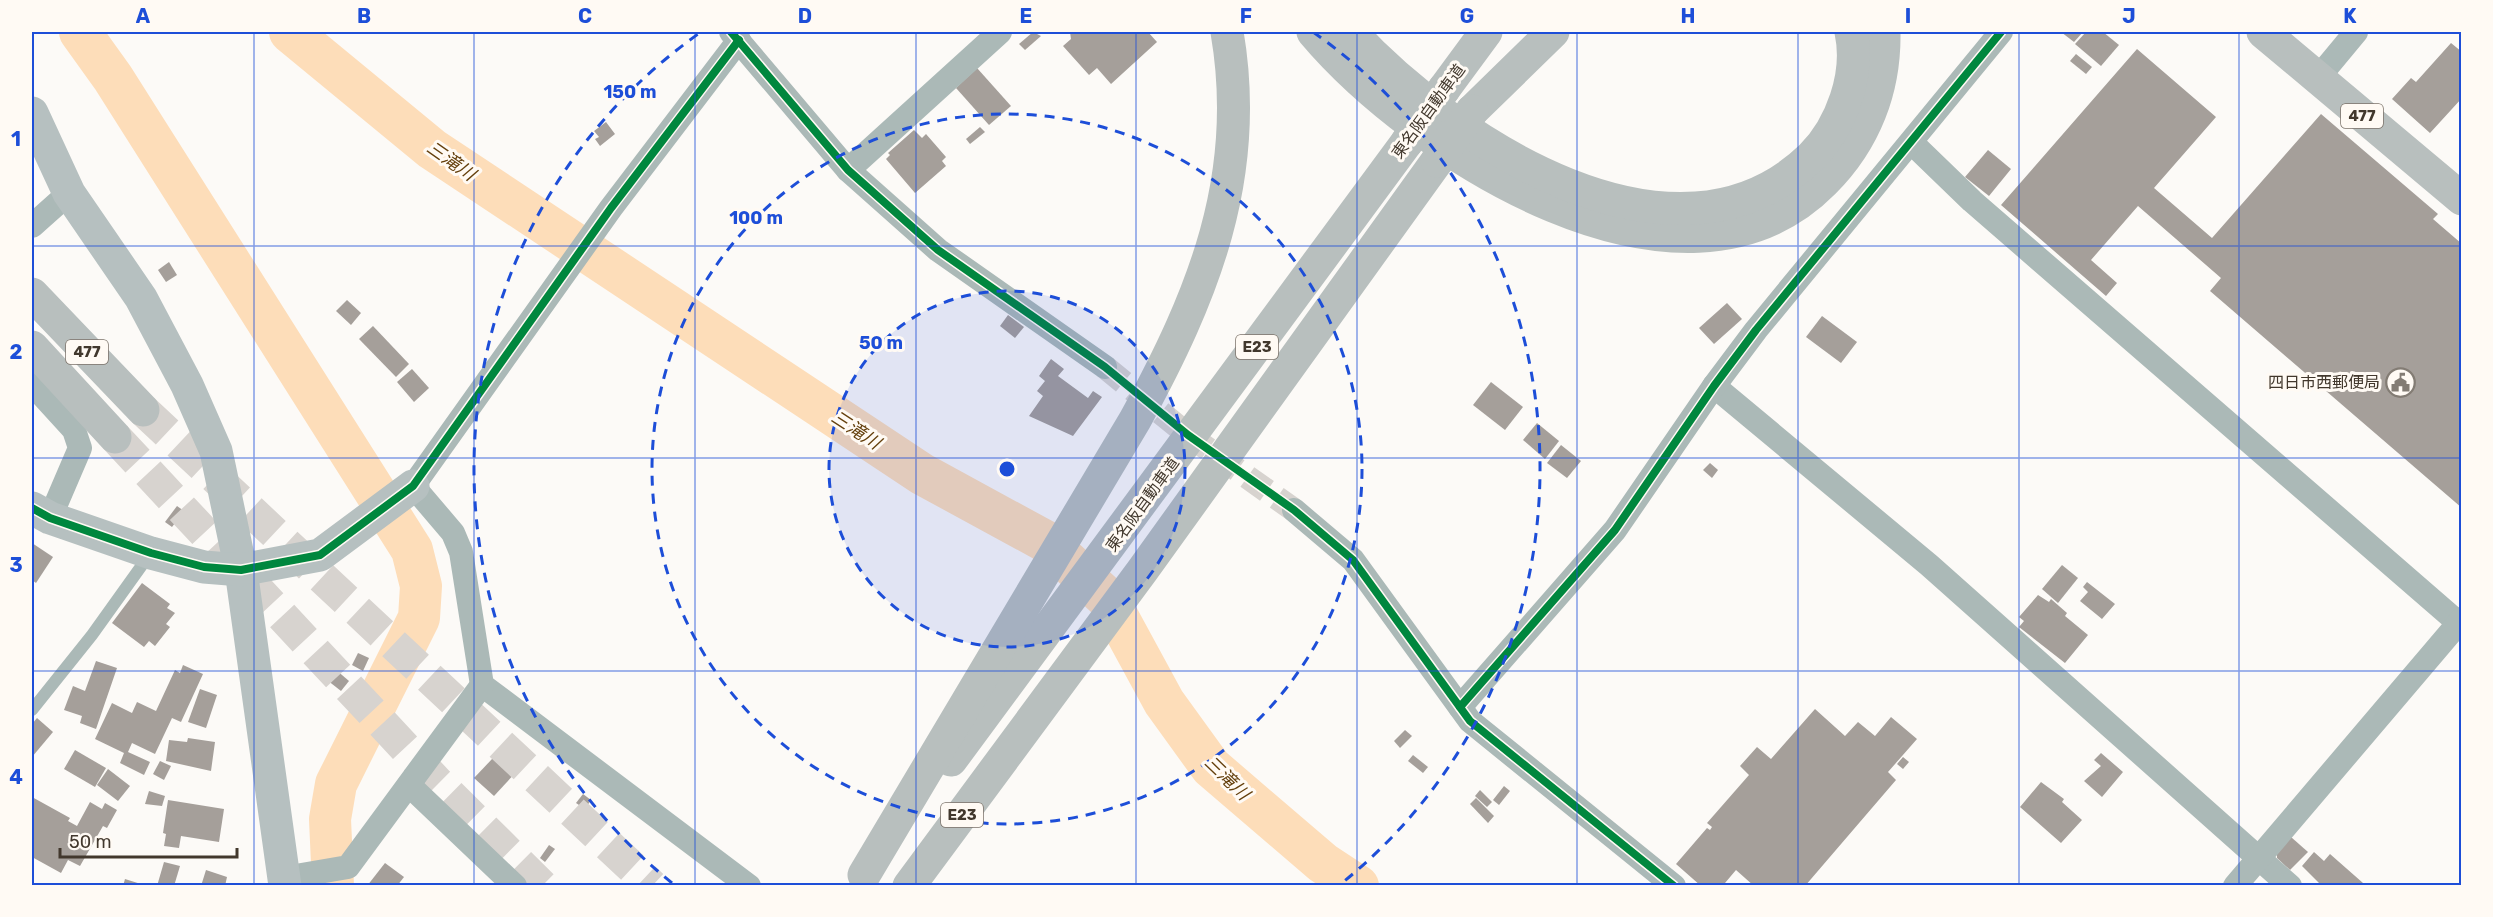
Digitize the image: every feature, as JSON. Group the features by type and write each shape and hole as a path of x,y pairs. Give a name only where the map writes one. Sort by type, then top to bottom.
{"highway":[{"path":"975,708 1072,523 1172,352 1217,235 1233,140 1233,75 1227,32"},
{"path":"1313,32 1352,72 1405,116 1494,176 1570,214 1624,229 1679,237 1715,235 1750,227 1782,213 1812,195 1836,171 1855,145 1870,115 1881,82 1884,32"},
{"path":"1351,32 1380,62 1449,116 1527,164 1562,182 1602,197 1641,206 1673,209 1743,200 1770,188 1795,172 1816,152 1834,125 1848,96 1854,65 1851,32"},
{"name":"東名阪自動車道","path":"860,880 975,708 1107,552 1486,32"},
{"path":"1472,111 1530,32"},
{"path":"1472,111 1553,32"},
{"name":"477","path":"2263,32 2462,199"},
{"name":"E23","path":"909,885 1142,571 1472,111"},
{"name":"477","path":"32,294 143,410"},
{"name":"477","path":"32,347 115,436"}],"street":[{"path":"848,170 1000,32"},
{"path":"1460,707 1615,530 1714,386 1756,330 2001,32"},
{"path":"2317,79 2356,32"},
{"path":"32,384 74,430 80,448 41,513 151,553 204,567 241,570 320,555 406,492 735,36 848,170 938,250 1105,367"},
{"path":"32,113 69,194 141,298 187,385 216,451 241,570 292,879 345,868 482,685"},
{"path":"1912,143 1972,201 2460,622 2235,885"},
{"path":"32,226 69,194"},
{"path":"1714,386 1929,565 2290,885"},
{"path":"406,492 453,533 461,552 482,685 749,885"},
{"path":"1294,510 1353,560 1470,721 1674,885"},
{"path":"409,784 515,885"}],"lane":[{"path":"32,710 92,634 151,553"}],"building":[{"path":"1033,32 1041,36 1025,50 1019,44"},
{"path":"1070,32 1148,32 1157,42 1111,84 1097,68 1089,75 1063,46 1071,39"},
{"path":"2061,32 2083,32 2074,42"},
{"path":"2086,32 2103,32 2119,45 2101,66 2075,44"},
{"path":"2451,43 2462,52 2462,98 2430,133 2392,99 2411,78 2416,82"},
{"name":"四日市西郵便局","path":"2137,49 2216,117 2154,188 2212,238 2321,114 2438,214 2433,219 2462,244 2462,508 2210,291 2221,278 2138,206 2091,260 2117,283 2106,296 2001,205"},
{"path":"2076,54 2092,67 2086,74 2070,61"},
{"path":"977,68 1011,106 989,125 956,88"},
{"path":"606,122 615,134 600,146 595,139 599,137 594,131"},
{"path":"980,127 985,132 970,144 966,139"},
{"path":"914,130 922,138 926,134 946,157 942,161 946,166 915,193 886,159 890,155 888,153"},
{"path":"1988,150 2011,169 1989,196 1965,177"},
{"path":"169,262 177,275 166,282 158,270"},
{"path":"347,300 361,313 351,325 336,311"},
{"path":"1727,303 1742,319 1714,344 1699,328"},
{"path":"1008,315 1024,327 1015,338 1000,326"},
{"path":"1822,316 1857,342 1841,363 1806,337"},
{"path":"373,326 409,364 396,377 359,339"},
{"path":"1051,359 1064,369 1058,376 1088,398 1093,391 1102,397 1073,436 1029,416 1043,396 1037,391 1045,381 1039,376"},
{"path":"412,369 429,388 414,402 397,382"},
{"path":"1491,382 1523,407 1505,430 1473,405"},
{"path":"1537,423 1559,441 1545,459 1523,440"},
{"path":"1561,445 1581,461 1567,478 1547,463"},
{"path":"1710,463 1718,470 1712,478 1703,470"},
{"path":"177,506 184,511 172,527 165,522"},
{"path":"32,543 53,557 36,583 32,580"},
{"path":"2062,565 2078,578 2058,603 2042,589"},
{"path":"2087,582 2115,604 2102,619 2080,601 2088,592 2083,587"},
{"path":"142,583 170,604 167,608 175,613 166,624 170,627 155,646 149,641 144,647 112,623"},
{"path":"2038,595 2049,602 2051,599 2067,613 2065,616 2088,635 2065,663 2019,627 2024,621 2019,617"},
{"path":"358,653 369,658 363,671 352,665"},
{"path":"96,661 117,668 96,729 80,723 82,716 64,710 73,686 85,691"},
{"path":"183,665 203,674 181,722 172,718 155,754 132,743 128,752 150,762 144,775 120,763 124,753 95,739 112,703 132,713 137,702 156,711 175,670 180,673"},
{"path":"335,669 349,681 341,691 327,680"},
{"path":"200,689 217,695 206,728 188,722"},
{"path":"1815,709 1845,736 1858,722 1875,736 1891,717 1917,739 1888,772 1896,780 1805,886 1754,886 1736,870 1725,883 1728,886 1701,886 1676,864 1707,828 1710,830 1712,827 1707,823 1749,775 1740,766 1757,747 1771,759"},
{"path":"37,718 53,732 32,757 32,724"},
{"path":"1405,730 1412,736 1400,748 1394,741"},
{"path":"188,738 215,742 211,771 166,761 169,740 187,742"},
{"path":"511,739 530,757 494,796 474,778"},
{"path":"75,750 106,768 95,787 64,769"},
{"path":"2101,753 2123,772 2102,797 2084,781 2101,766 2094,760"},
{"path":"1413,755 1428,767 1423,773 1408,761"},
{"path":"1903,757 1909,762 1903,769 1897,764"},
{"path":"160,761 171,766 164,780 153,774"},
{"path":"108,769 130,786 118,801 97,785"},
{"path":"2041,782 2064,799 2062,802 2082,820 2061,843 2020,807"},
{"path":"1504,786 1510,791 1499,805 1493,800"},
{"path":"1480,790 1492,802 1487,807 1475,796"},
{"path":"149,791 165,796 162,806 145,804"},
{"path":"583,794 591,800 585,809 576,803"},
{"path":"32,797 70,818 68,821 77,826 90,802 102,809 105,803 117,810 107,828 103,826 80,866 68,860 61,873 32,857"},
{"path":"1476,798 1494,816 1488,823 1470,804"},
{"path":"168,800 224,809 219,842 181,836 179,848 164,846 166,834 163,833"},
{"path":"2291,837 2308,852 2290,870 2277,858 2277,854"},
{"path":"549,845 555,849 545,862 540,858"},
{"path":"2314,852 2324,861 2330,854 2363,883 2360,886 2322,886 2302,866"},
{"path":"164,862 180,866 174,886 157,886"},
{"path":"385,863 404,877 397,886 367,886"},
{"path":"206,870 227,877 225,886 201,886"},
{"path":"125,879 144,885 144,886 123,886"}],"waterway":[{"path":"80,32 113,78 412,550 421,586 419,618 336,784 330,819 333,886"},
{"name":"三滝川","path":"290,32 432,149 922,474 1045,541 1108,599 1164,702 1211,767 1323,863 1358,886"}],"tunnel":[{"path":"1105,367 1188,435 1294,510"},
{"path":"143,410 652,886"},
{"path":"115,437 438,783 542,886"}],"cycle path":[{"path":"731,32 848,170 938,250 1105,367 1188,435 1294,510 1353,560 1470,721 1674,886"},
{"path":"1460,707 1615,530 1714,386 1756,330 2001,32"},
{"path":"32,508 50,518 151,553 204,567 241,570 320,555 413,486 611,208 739,40"}],"place":[{"name":"四日市西郵便局","path":"2401,382"}]}
